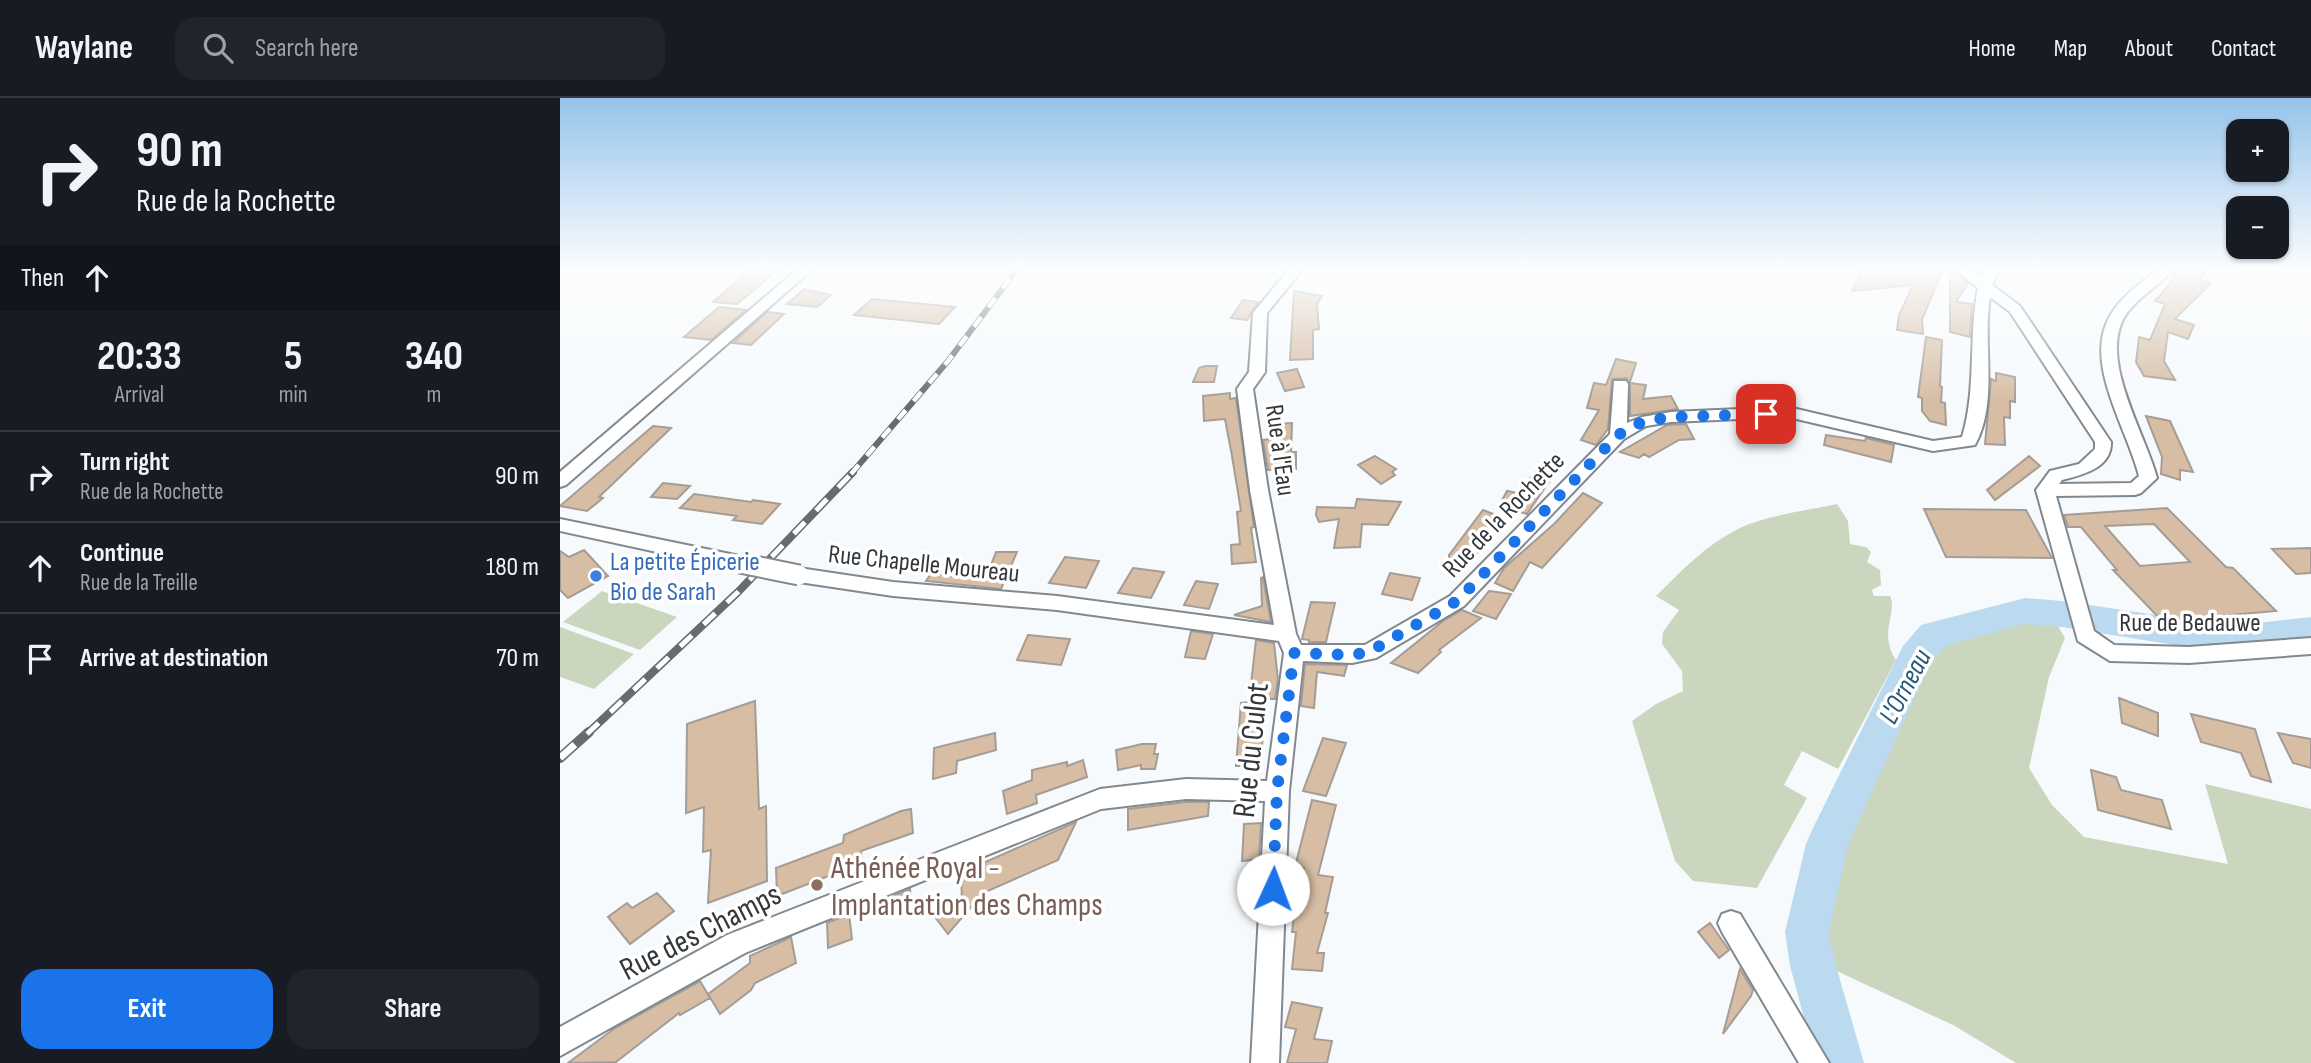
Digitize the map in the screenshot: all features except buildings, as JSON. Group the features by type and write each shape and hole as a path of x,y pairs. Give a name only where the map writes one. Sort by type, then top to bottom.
{"street":[{"path":"560,481 755,313"},
{"name":"Rue à l'Eau","path":"1260,313 1257,372 1245,389 1259,490 1290,643"},
{"path":"1618,435 1642,422 1671,417 1788,412 1933,446 1969,441 1974,430 1980,388 1984,313"},
{"path":"2018,313 2103,442 2103,450 2085,469 2056,475 2045,490"},
{"path":"2045,490 2134,489 2148,478 2145,460 2110,367 2107,345 2113,323 2120,313"},
{"path":"1618,435 1620,384"},
{"name":"Rue de la Rochette","path":"1290,643 1352,655 1369,652 1457,601 1618,435"},
{"name":"Rue de Bedauwe","path":"2045,490 2078,601 2085,635 2110,653 2189,655 2311,646"},
{"name":"Rue Chapelle Moureau","path":"560,525 799,575 893,589 1057,603 1290,643"},
{"name":"Rue du Culot","path":"1265,1063 1277,791 1290,643"},
{"name":"Rue des Champs","path":"560,1042 736,944 1100,799 1186,789 1277,791"},
{"path":"1731,923 1815,1063"}],"green space":[{"path":"1837,504 1848,521 1850,544 1866,547 1871,552 1867,562 1880,570 1881,585 1872,590 1874,596 1890,596 1892,609 1888,632 1896,660 1838,769 1802,751 1784,785 1807,798 1757,888 1693,881 1675,861 1632,721 1656,704 1683,691 1682,671 1662,644 1663,632 1679,610 1656,596 1704,551 1736,530 1773,517"},
{"path":"602,591 677,617 640,650 563,622"},
{"path":"2023,619 2054,619 2065,638 2049,677 2029,768 2052,805 2084,837 2228,864 2205,784 2311,809 2311,1063 2016,1063 1955,1026 1828,967 1822,937 1835,849 1927,654 1940,642"},
{"path":"560,627 634,654 594,689 560,677"}],"waterway":[{"name":"L'Orneau","path":"1840,1063 1813,966 1807,932 1827,844 1916,656 1933,635 2025,611 2062,614 2231,640 2311,631"}],"railway":[{"path":"851,474 948,361 984,313"},
{"path":"587,734 738,592 853,472"},
{"path":"560,758 589,732"}],"place":[{"name":"La petite Épicerie Bio de Sarah","path":"596,576"},
{"name":"Athénée Royal - Implantation des Champs","path":"817,885"}],"route":[{"path":"1273,889 1277,791 1294,653 1352,655 1369,652 1457,601 1618,435 1642,422 1671,417 1766,414"}]}
